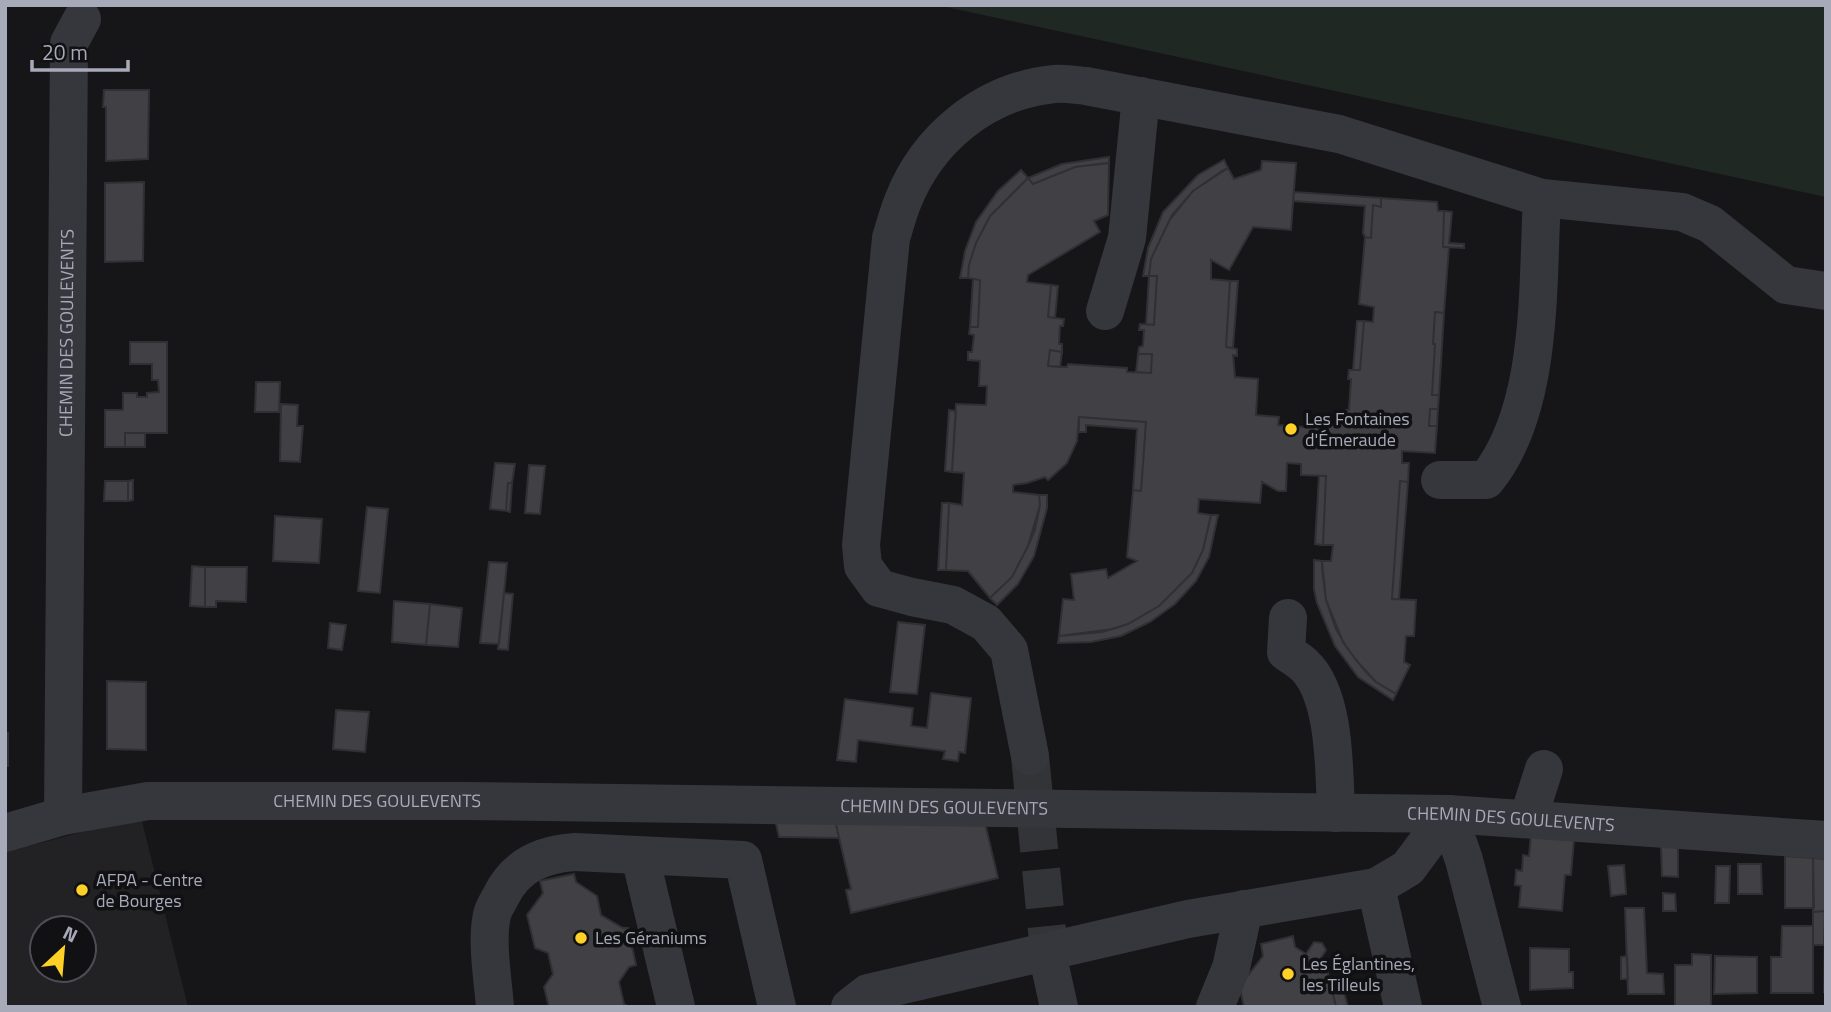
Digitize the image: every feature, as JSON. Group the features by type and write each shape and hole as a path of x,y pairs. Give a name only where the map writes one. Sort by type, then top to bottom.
{"street":[{"name":"CHEMIN DES GOULEVENTS","path":"64,816 69,43 82,19"},
{"path":"1030,757 1009,650 986,623 953,605 879,588 863,566 861,545 891,237 903,200 924,161 948,132 984,104 1020,90 1055,84 1086,86 1339,134 1542,198 1682,212 1710,224 1786,285 1826,291"},
{"path":"1105,311 1127,238 1141,96"},
{"path":"1440,480 1486,480 1501,461 1518,421 1528,392 1534,348 1542,198"},
{"path":"1288,618 1286,652 1305,666 1319,687 1332,734 1335,813"},
{"path":"1528,819 1544,769"},
{"name":"CHEMIN DES GOULEVENTS","path":"5,833 64,816 148,801 465,801 1448,814 1826,840"},
{"path":"850,1007 868,993 888,998 1188,919 1377,887 1408,868 1448,814"},
{"path":"1448,814 1464,860 1502,1007"},
{"path":"495,1007 492,914 507,884 528,863 553,854 575,852 743,860 777,1007"},
{"path":"640,856 676,1007"},
{"path":"1377,887 1403,1007"},
{"path":"1215,1007 1231,968 1244,909"}],"shaded area":[{"path":"937,5 1826,5 1826,197"},
{"name":"AFPA - Centre de Bourges","path":"141,817 188,1007 5,1007 5,852"}],"building":[{"path":"104,90 149,90 148,159 106,161"},
{"path":"1109,157 1109,163 1075,167 1033,184 1028,178 1062,164"},
{"path":"1224,160 1228,168 1193,191 1172,215 1151,259 1149,276 1143,276 1148,248 1163,212 1198,175"},
{"name":"Les Fontaines d'Émeraude","path":"1262,161 1296,163 1291,230 1253,227 1229,270 1211,260 1211,279 1230,281 1226,347 1237,349 1237,356 1233,355 1235,377 1258,379 1256,415 1279,417 1278,425 1304,427 1304,419 1344,422 1346,410 1349,410 1349,370 1360,370 1364,321 1373,322 1374,307 1359,304 1365,237 1371,238 1373,205 1381,207 1381,198 1437,202 1438,211 1444,211 1443,247 1449,247 1444,313 1435,312 1433,344 1432,395 1439,395 1438,409 1430,409 1429,426 1437,426 1435,453 1402,451 1402,463 1409,463 1408,482 1400,481 1392,599 1416,600 1414,636 1406,636 1404,662 1410,665 1396,694 1376,682 1365,671 1336,629 1326,600 1322,569 1322,561 1331,561 1333,545 1323,545 1326,476 1301,475 1301,464 1287,463 1286,491 1278,491 1262,482 1260,503 1199,499 1198,513 1211,515 1203,550 1192,573 1159,606 1128,624 1113,629 1059,636 1063,599 1074,600 1071,574 1106,569 1108,578 1137,561 1127,557 1133,490 1141,491 1146,422 1079,417 1077,441 1067,463 1048,480 1045,477 1013,485 1013,492 1039,495 1040,505 1028,546 1012,577 990,598 968,571 946,570 949,503 962,505 964,473 952,472 956,404 986,405 987,386 979,386 980,361 968,360 974,335 969,334 970,327 978,327 980,280 968,278 976,243 990,216 1028,178 1033,184 1075,167 1109,163 1108,215 1094,221 1100,232 1028,275 1027,282 1051,285 1048,317 1064,319 1063,326 1060,326 1059,344 1062,344 1062,352 1050,350 1048,366 1067,367 1068,364 1127,368 1127,372 1151,373 1152,354 1138,354 1139,347 1143,346 1144,330 1139,330 1140,324 1154,325 1157,276 1149,276 1151,259 1169,221 1193,191 1222,171 1228,168 1234,179 1261,170"},
{"path":"1021,170 1028,178 990,216 976,243 968,278 960,278 965,251 976,222 998,191"},
{"path":"144,182 143,261 105,262 105,183"},
{"path":"1294,192 1381,198 1381,207 1373,205 1371,238 1365,237 1363,233 1365,206 1293,201"},
{"path":"1444,211 1452,212 1449,243 1464,244 1464,248 1443,247"},
{"path":"1149,276 1157,276 1154,325 1146,324"},
{"path":"973,279 980,280 978,327 970,327"},
{"path":"1230,281 1238,281 1233,348 1226,347"},
{"path":"1051,285 1058,286 1055,318 1048,317"},
{"path":"1435,312 1444,313 1439,395 1432,395"},
{"path":"1357,321 1364,321 1360,370 1353,370"},
{"path":"130,342 167,342 167,433 125,433 125,447 105,447 105,410 123,410 123,393 137,393 137,397 147,397 147,393 159,392 158,380 152,380 152,364 130,364"},
{"path":"1050,350 1062,352 1060,367 1048,366"},
{"path":"1138,354 1152,354 1151,373 1136,372"},
{"path":"256,382 280,382 279,412 255,412"},
{"path":"281,404 298,405 297,426 303,426 300,462 280,461"},
{"path":"1430,409 1438,409 1437,426 1429,426"},
{"path":"949,410 956,411 952,472 945,471"},
{"path":"1079,417 1146,422 1141,491 1133,490 1137,429 1086,425 1086,432 1079,432"},
{"path":"125,433 145,433 145,447 125,447"},
{"path":"495,463 515,464 512,483 508,483 506,511 490,509"},
{"path":"529,465 545,466 540,514 525,513"},
{"path":"1319,476 1326,476 1323,545 1315,544"},
{"path":"133,480 133,500 128,501 128,481"},
{"path":"105,481 128,481 128,501 104,501"},
{"path":"1400,481 1408,482 1399,599 1392,599"},
{"path":"508,483 512,483 510,512 506,511"},
{"path":"1039,495 1047,495 1047,508 1034,556 1018,584 997,605 990,598 1012,577 1028,546 1035,530 1040,505"},
{"path":"942,503 949,503 946,570 938,570"},
{"path":"367,507 388,509 380,593 358,591"},
{"path":"1211,515 1218,515 1209,557 1196,581 1175,604 1150,622 1121,636 1091,642 1058,643 1059,636 1102,632 1128,624 1159,606 1192,573 1203,550"},
{"path":"275,516 322,519 319,563 273,561"},
{"path":"1314,560 1322,561 1326,600 1343,642 1376,682 1396,694 1393,700 1358,677 1335,646 1317,603"},
{"path":"489,562 507,563 499,644 480,643"},
{"path":"192,566 205,567 205,607 190,606"},
{"path":"205,567 247,567 246,602 216,601 216,607 205,607"},
{"path":"504,593 513,594 508,650 498,649"},
{"path":"394,601 430,604 426,645 392,642"},
{"path":"430,604 462,608 458,647 426,645"},
{"path":"898,622 925,625 917,694 890,692"},
{"path":"330,623 346,625 342,650 328,648"},
{"path":"107,681 146,682 146,750 107,749"},
{"path":"931,693 971,698 965,753 959,752 958,761 943,759 945,751 858,740 856,762 837,760 845,699 913,708 911,726 927,728"},
{"path":"336,710 369,712 365,752 333,749"},
{"path":"5,733 8,733 8,766 5,766"},
{"path":"775,819 835,820 839,838 779,837"},
{"path":"835,820 985,823 998,878 851,913 846,890 851,889"},
{"path":"1531,835 1574,839 1571,875 1565,875 1562,911 1519,907 1521,886 1515,885 1516,870 1522,871 1523,855 1529,856"},
{"path":"1661,846 1678,847 1678,877 1662,876"},
{"path":"1785,856 1813,858 1814,908 1785,908"},
{"path":"1813,858 1826,859 1826,911 1813,912"},
{"path":"1738,864 1761,864 1762,894 1738,894"},
{"path":"1624,865 1626,894 1611,896 1608,866"},
{"path":"1716,866 1730,866 1729,903 1715,903"},
{"name":"Les Géraniums","path":"574,874 576,882 597,896 601,915 623,928 628,928 636,965 629,967 619,982 624,1004 629,1007 549,1007 544,987 553,974 548,953 535,948 527,915 543,893 540,881"},
{"path":"1663,893 1675,894 1676,911 1663,911"},
{"path":"1625,908 1644,908 1647,973 1663,974 1664,994 1628,994"},
{"path":"1825,911 1824,945 1813,945 1813,912"},
{"path":"1825,924 1826,992 1824,992"},
{"path":"1782,926 1813,926 1813,993 1771,993 1771,957 1781,957"},
{"name":"Les Églantines, les Tilleuls","path":"1293,936 1295,947 1306,954 1314,942 1322,943 1326,950 1318,963 1327,969 1336,1007 1244,1007 1238,980 1246,978 1263,956 1261,944"},
{"path":"1530,948 1569,949 1569,972 1573,972 1573,988 1530,990"},
{"path":"1692,954 1711,955 1711,1006 1675,1006 1675,965 1692,965"},
{"path":"1627,956 1628,979 1621,979 1621,957"},
{"path":"1715,956 1757,957 1757,993 1714,994"},
{"path":"1344,992 1348,1007 1336,1007 1333,994"}],"tunnel":[{"path":"1030,756 1051,971"}],"place":[{"name":"Les Fontaines d'Émeraude","path":"1291,429"},
{"name":"AFPA - Centre de Bourges","path":"82,890"},
{"name":"Les Géraniums","path":"581,938"},
{"name":"Les Églantines, les Tilleuls","path":"1288,974"}]}
